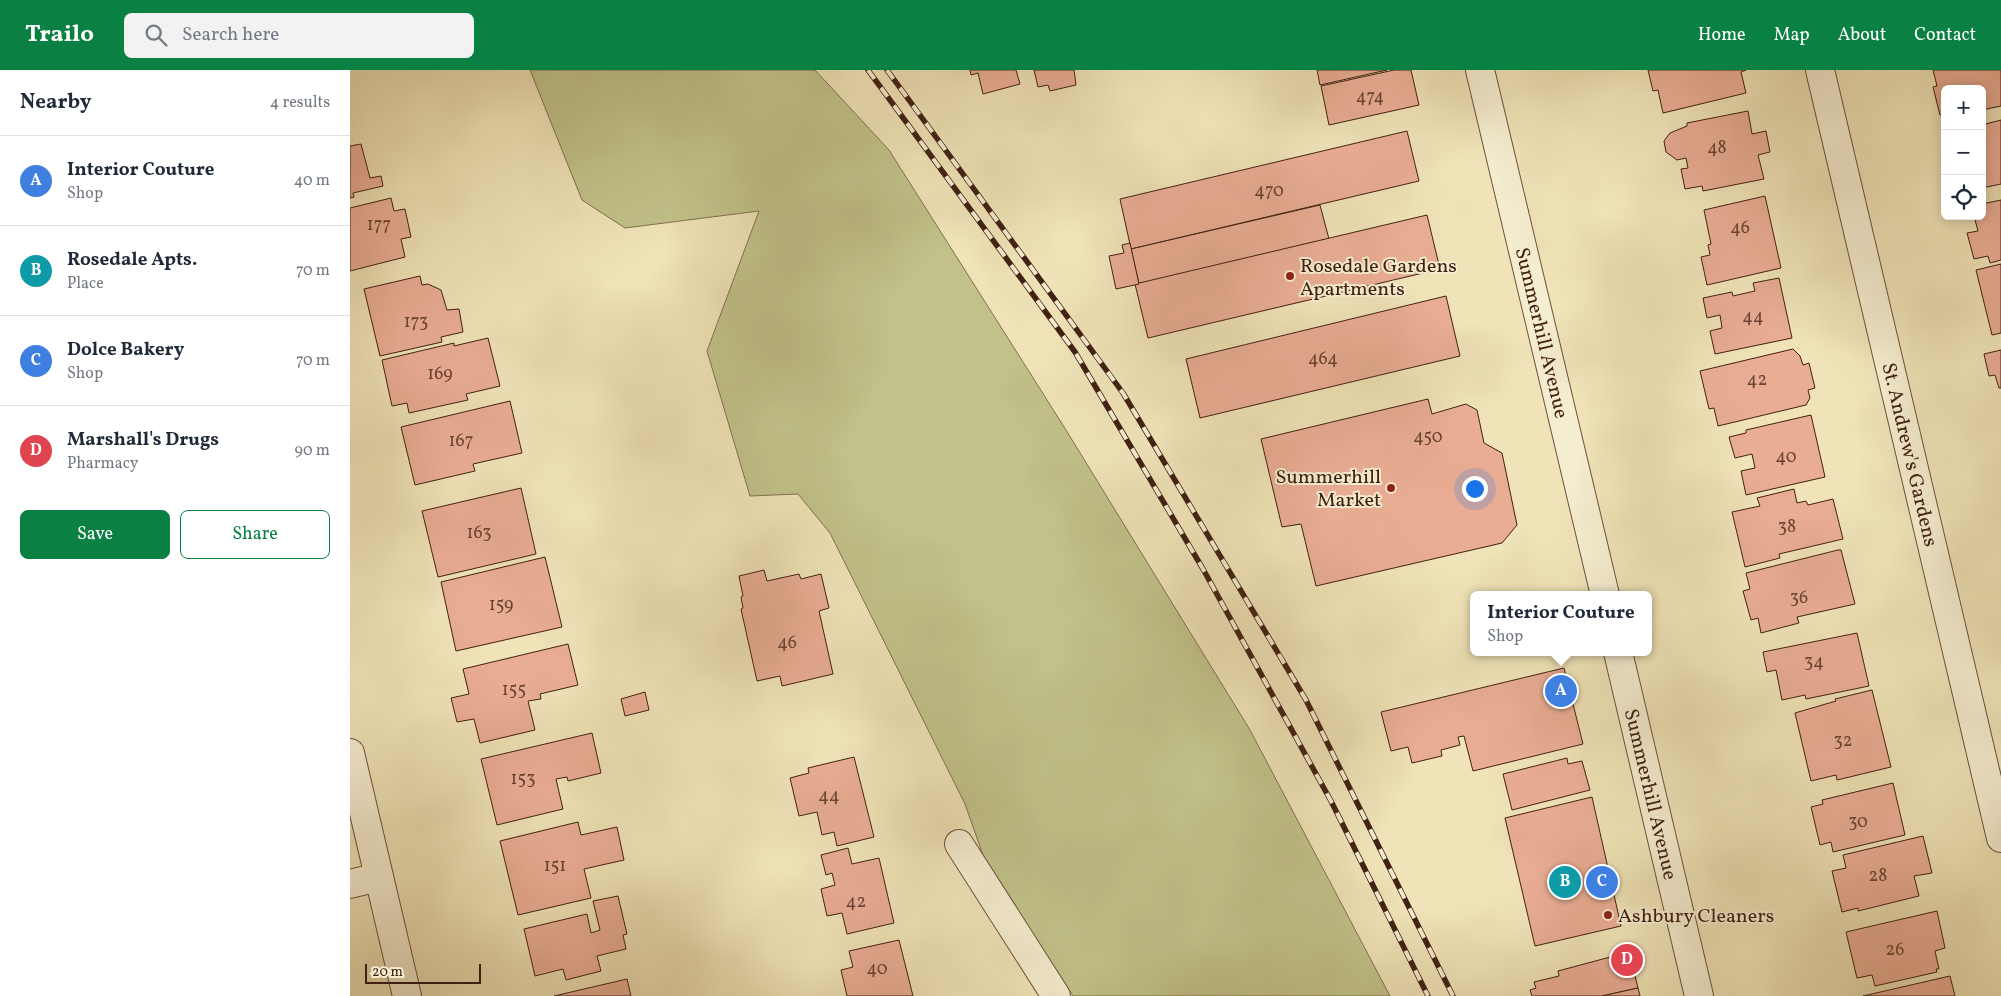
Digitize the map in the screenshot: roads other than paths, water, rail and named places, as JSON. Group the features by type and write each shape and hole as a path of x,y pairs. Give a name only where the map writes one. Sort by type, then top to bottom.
{"street":[{"name":"Summerhill Avenue","path":"1480,70 1603,591"},
{"name":"St. Andrew's Gardens","path":"1820,70 2001,838"},
{"name":"Summerhill Avenue","path":"1619,656 1699,996"},
{"path":"350,753 407,996"},
{"path":"960,844 1056,996"},
{"path":"350,884 379,877"}],"railway":[{"path":"868,70 1075,352 1203,569 1331,801 1428,996"},
{"path":"887,70 1123,393 1306,700 1453,996"}],"place":[{"name":"Rosedale Gardens Apartments","path":"1290,276"},
{"name":"Summerhill Market","path":"1391,488"},
{"name":"Interior Couture","path":"1561,691"},
{"name":"Rosedale Apts.","path":"1565,882"},
{"name":"Dolce Bakery","path":"1602,882"},
{"name":"Ashbury Cleaners","path":"1608,915"},
{"name":"Marshall's Drugs","path":"1627,960"}]}
